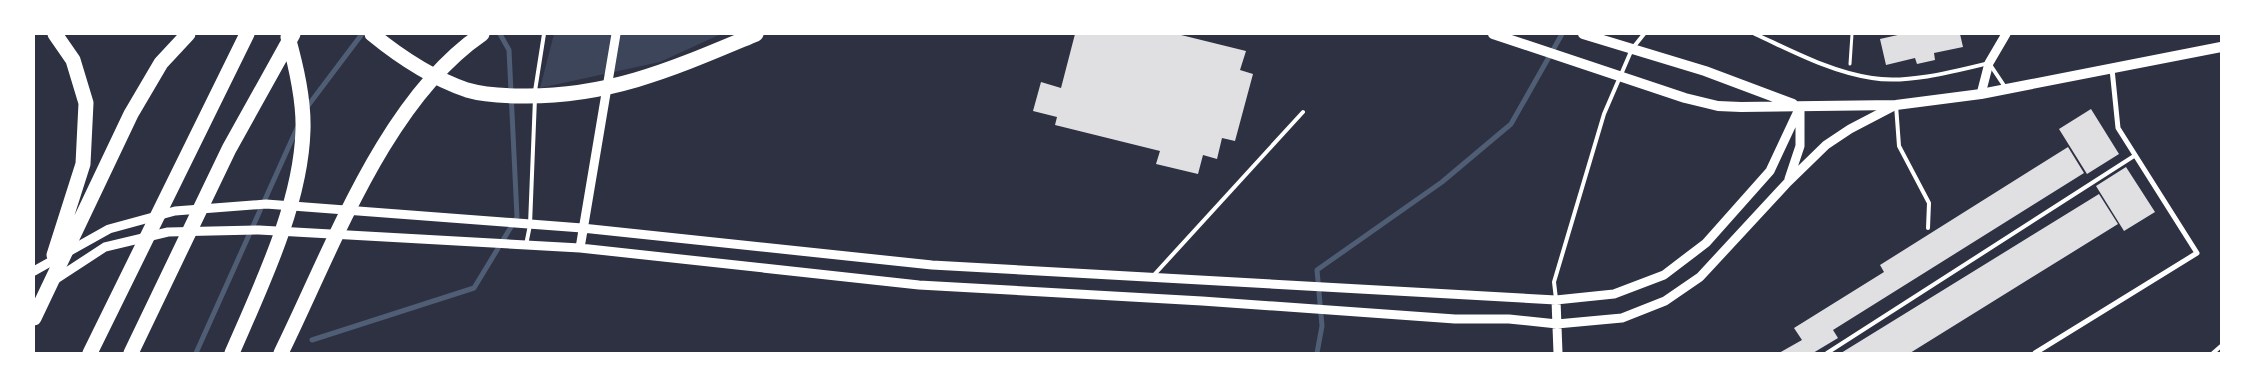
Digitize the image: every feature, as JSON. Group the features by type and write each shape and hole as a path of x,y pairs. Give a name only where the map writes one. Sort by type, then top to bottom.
{"highway":[{"path":"35,310 84,164 86,103 73,60 55,34"},
{"path":"35,310 130,114 161,63 188,34"},
{"path":"90,353 248,34"},
{"path":"232,353 269,269 299,176 304,129 297,66 287,34"},
{"path":"131,353 229,149 293,34"},
{"path":"372,34 416,65 468,90 503,96 559,96 609,89 660,73 756,34"},
{"path":"281,353 360,186 384,146 436,74 482,34"}],"main road":[{"path":"1493,34 1685,98 1718,106 1741,107 1896,105 1981,94 2221,47"},
{"path":"1583,34 1706,71 1800,107"}],"street":[{"path":"580,248 616,34"},
{"path":"1981,94 1990,63 2006,34"},
{"path":"2035,353 2197,253 2118,128 2112,69"},
{"path":"35,310 47,286 105,247 168,232 259,230 580,248 919,285 1212,302 1455,319 1509,319 1557,324 1622,318 1665,301 1700,278 1788,182 1826,145 1850,129 1896,105"},
{"path":"34,272 109,229 175,211 266,204 582,228 932,265 1556,300 1614,294 1664,275 1706,243 1770,171 1800,107"},
{"path":"1788,182 1800,146 1800,107"},
{"path":"1556,300 1558,353"}],"lane":[{"path":"526,245 530,224 536,77 544,34"},
{"path":"1556,300 1554,282 1604,114 1632,49 1644,34"},
{"path":"1755,34 1828,67 1874,79 1915,78 1990,63 2006,89"},
{"path":"1896,105 1899,146 1929,202 1928,228"},
{"path":"1152,277 1303,112"},
{"path":"1827,353 2134,156"},
{"path":"2212,353 2221,347"}],"path":[{"path":"1849,72 1852,34"}],"shaded area":[{"path":"554,34 721,34 660,62 540,88"}],"building":[{"path":"1075,34 1177,34 1246,51 1240,70 1253,74 1235,141 1222,138 1217,159 1203,155 1198,174 1156,164 1160,151 1055,125 1057,117 1033,111 1041,82 1061,88"},
{"path":"1902,34 1960,34 1963,47 1934,53 1935,60 1917,64 1915,58 1886,65 1880,39"},
{"path":"2091,109 2119,154 2087,174 2059,129"},
{"path":"2068,147 2084,173 1833,330 1838,338 1813,353 1779,353 1802,340 1794,328 1884,272 1880,265"},
{"path":"2126,167 2155,212 2124,231 2096,186"},
{"path":"2099,194 2118,224 1910,353 1841,353"}],"waterway":[{"path":"307,107 362,34"},
{"path":"312,340 474,288 517,217 509,50 500,34"},
{"path":"1317,353 1322,326 1317,270 1442,182 1511,124 1562,34"},
{"path":"196,353 298,126"}]}
